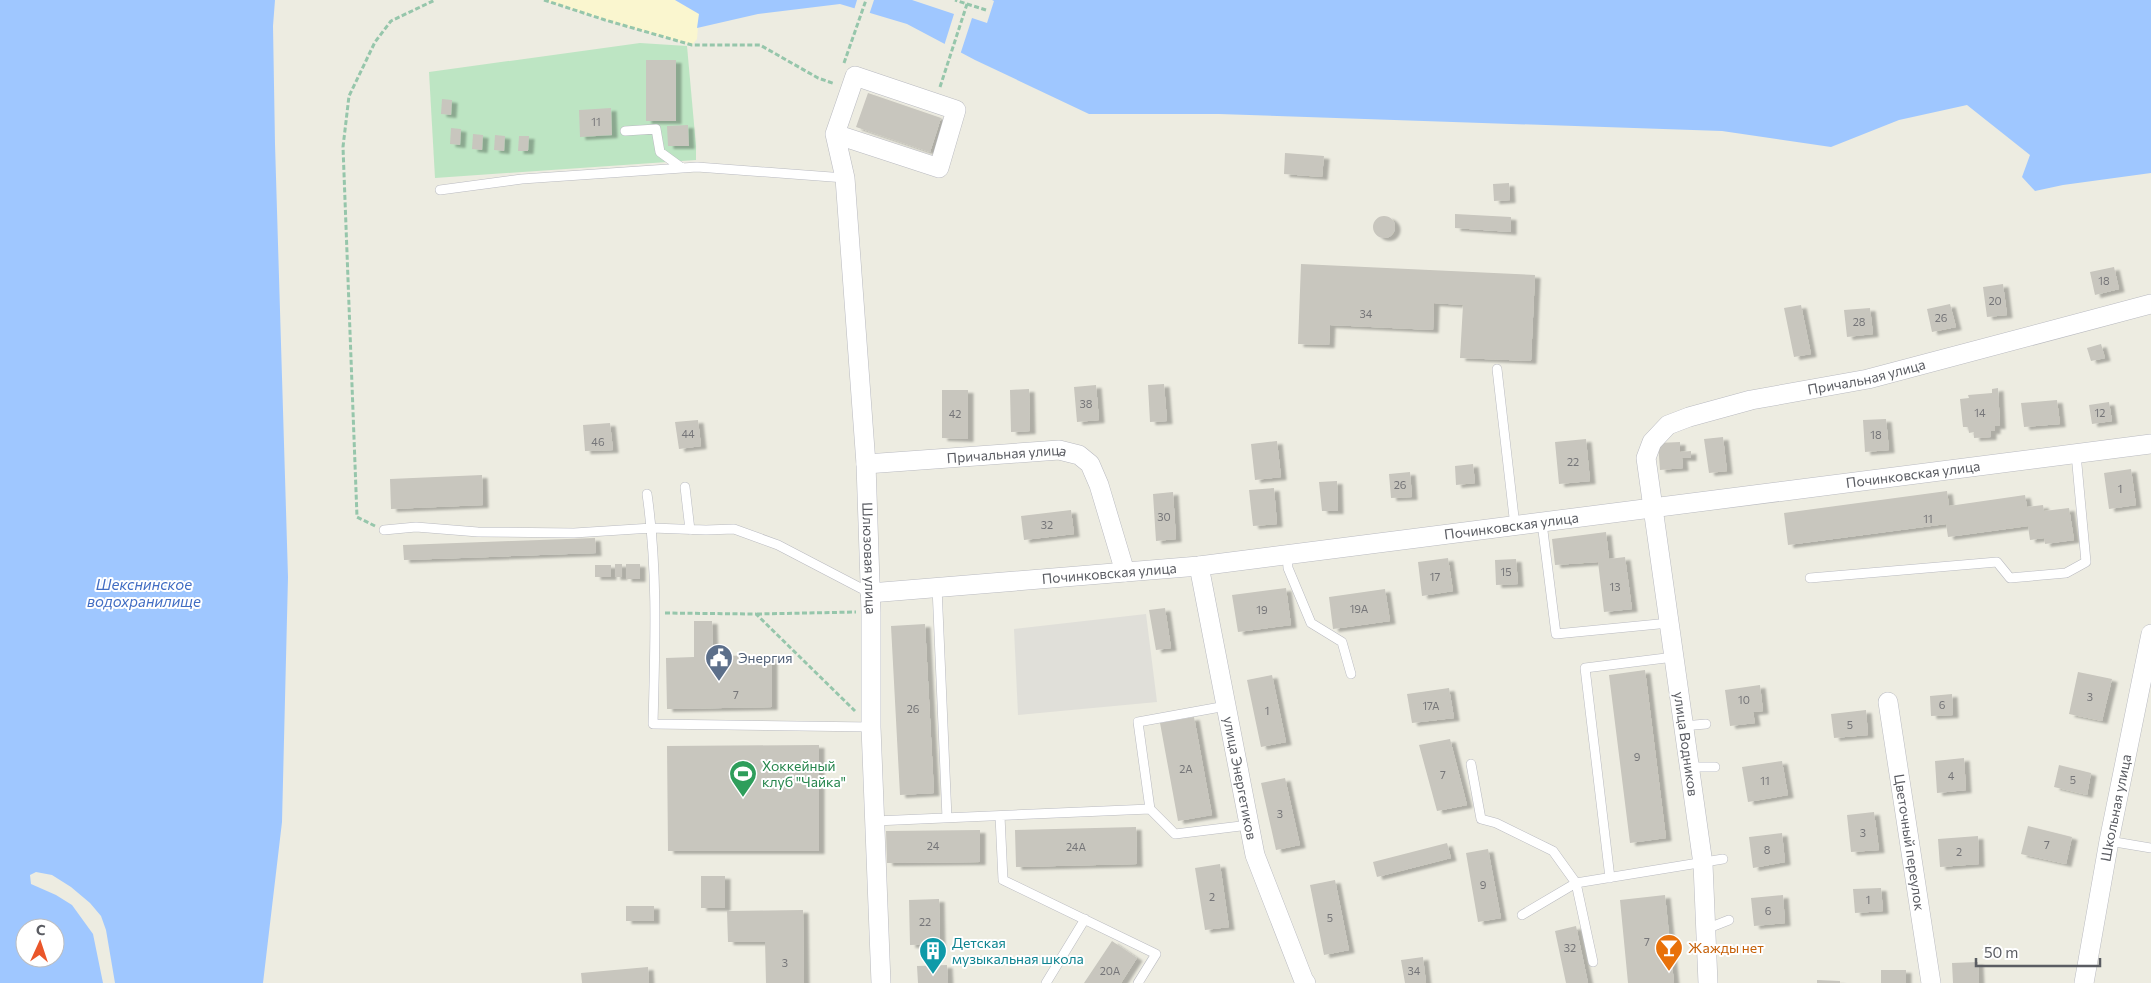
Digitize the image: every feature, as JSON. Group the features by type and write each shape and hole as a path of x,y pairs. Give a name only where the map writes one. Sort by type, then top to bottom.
{"street":[{"path":"855,76 956,110 939,168 834,134 842,84 855,76"},
{"name":"Шлюзовая улица","path":"834,134 845,178 866,464 870,593 871,727 881,983"},
{"name":"Причальная улица","path":"1653,506 1646,458 1652,442 1668,425 1742,402 1868,379 2151,304"},
{"name":"Починковская улица","path":"870,593 1200,566 1542,523 1653,506 2151,444"},
{"name":"Причальная улица","path":"866,464 1059,450 1079,455 1090,464 1099,485 1125,572"},
{"name":"улица Водников","path":"1653,506 1703,864 1708,983"},
{"name":"улица Энергетиков","path":"1200,566 1255,855 1306,983"},
{"name":"Школьная улица","path":"2084,983 2109,841 2151,634"},
{"name":"Цветочный переулок","path":"1888,702 1931,983"}],"lane":[{"path":"625,131 656,129 660,152 682,168"},
{"path":"440,190 522,179 697,167 845,178"},
{"path":"1497,369 1515,526"},
{"path":"1810,578 1997,562 2010,578 2066,573 2086,562 2076,454"},
{"path":"686,487 690,530"},
{"path":"647,494 652,528 656,612 653,724 871,727"},
{"path":"1542,523 1556,634 1669,623"},
{"path":"384,530 416,528 478,532 574,533 652,528 690,530 734,529 778,545 870,593"},
{"path":"1288,555 1288,568 1310,623 1342,642 1351,674"},
{"path":"937,587 947,818"},
{"path":"1610,878 1585,668 1674,657"},
{"path":"1226,706 1138,722 1150,809 1174,834 1249,825"},
{"path":"1684,726 1706,724"},
{"path":"1471,764 1481,819 1496,823 1553,851 1576,884 1592,962"},
{"path":"1689,767 1716,767"},
{"path":"875,821 1150,809"},
{"path":"1000,816 1003,880 1156,954 1138,983"},
{"path":"2109,841 2151,848"},
{"path":"1522,915 1576,884 1703,864 1723,859"},
{"path":"1046,983 1084,919"},
{"path":"1706,929 1729,920"}],"path":[{"path":"384,530 357,517 344,147 349,96 375,42 391,21 435,0"},
{"path":"544,0 692,45 760,45 818,78 842,84"},
{"path":"843,68 866,0"},
{"path":"955,0 986,10"},
{"path":"935,104 967,4"},
{"path":"656,612 756,614 870,612"},
{"path":"756,614 871,727"}],"shaded area":[{"path":"1146,614 1157,702 1018,715 1014,629"}],"green space":[{"path":"640,43 687,46 696,160 435,178 429,72"}],"sand":[{"path":"544,0 675,0 699,14 697,39 692,45"}],"water":[{"name":"Шекснинское водохранилище","path":"0,0 275,0 273,26 275,144 288,577 282,822 263,983 0,983"},
{"path":"675,0 2151,0 2151,173 2063,185 2035,191 2022,177 2030,155 1967,105 1899,120 1831,147 1722,131 1219,114 1089,114 975,60 907,24 840,4 758,14 697,28 699,14"}],"pier":[{"path":"857,0 874,0 869,15 854,10"},
{"path":"912,0 994,1 987,23 972,18 960,55 944,46 954,14"},
{"path":"36,872 52,875 71,887 90,903 101,916 106,930 115,983 103,983 93,934 72,905 56,895 31,884 30,875"}],"building":[{"path":"646,60 676,60 676,121 646,121"},
{"path":"868,93 941,118 930,152 856,127"},
{"path":"442,99 452,100 451,115 441,114"},
{"path":"611,108 612,135 580,137 579,110"},
{"path":"688,125 689,146 668,146 667,126"},
{"path":"451,128 461,129 460,145 450,144"},
{"path":"473,134 483,135 482,150 472,149"},
{"path":"495,135 505,136 504,151 494,150"},
{"path":"519,136 529,136 528,151 518,151"},
{"path":"1285,153 1324,156 1322,177 1284,174"},
{"path":"1509,183 1510,200 1494,201 1493,184"},
{"path":"1455,214 1511,217 1511,232 1455,228"},
{"path":"1384,216 1392,219 1395,227 1392,235 1384,238 1376,235 1373,227 1376,219"},
{"path":"1301,264 1535,275 1531,361 1460,358 1463,305 1434,303 1433,330 1330,325 1329,345 1298,344"},
{"path":"2114,267 2119,289 2095,295 2090,272"},
{"path":"2003,284 2007,315 1987,317 1983,287"},
{"path":"1950,304 1956,327 1932,332 1927,309"},
{"path":"1801,305 1811,354 1794,357 1784,308"},
{"path":"1870,308 1873,334 1847,337 1844,310"},
{"path":"2101,344 2105,358 2091,361 2087,348"},
{"path":"1164,384 1167,421 1150,422 1148,385"},
{"path":"1096,385 1099,420 1077,422 1074,387"},
{"path":"1998,388 2000,426 1995,426 1995,431 1991,431 1991,437 1974,438 1974,432 1969,433 1968,427 1963,427 1960,399 1969,398 1968,395 1992,393 1992,389"},
{"path":"1029,389 1030,431 1011,432 1010,390"},
{"path":"942,390 968,390 968,439 942,438"},
{"path":"2057,400 2060,424 2024,427 2021,403"},
{"path":"2109,402 2112,421 2092,424 2089,405"},
{"path":"1886,419 1889,450 1865,452 1863,420"},
{"path":"698,420 701,446 679,449 675,422"},
{"path":"610,423 613,450 585,451 583,425"},
{"path":"1723,437 1727,471 1709,473 1704,439"},
{"path":"1586,439 1590,481 1559,484 1555,442"},
{"path":"1277,441 1281,477 1255,480 1251,444"},
{"path":"1680,442 1680,452 1691,451 1691,458 1682,458 1683,468 1660,470 1658,443"},
{"path":"1473,464 1475,483 1456,485 1455,466"},
{"path":"2131,469 2136,505 2109,509 2104,473"},
{"path":"1410,472 1412,497 1391,498 1389,474"},
{"path":"482,475 483,505 391,509 390,479"},
{"path":"1337,481 1338,511 1322,511 1319,482"},
{"path":"1274,488 1277,524 1253,526 1249,490"},
{"path":"1947,491 1949,506 2025,495 2027,507 2043,505 2044,511 2069,508 2074,540 2045,544 2044,538 2030,540 2028,526 1948,537 1946,524 1788,545 1784,513"},
{"path":"1173,492 1176,539 1156,541 1153,494"},
{"path":"1071,510 1074,534 1024,540 1021,516"},
{"path":"1606,532 1609,559 1625,557 1632,609 1604,612 1598,562 1555,565 1552,539"},
{"path":"595,538 596,553 404,560 403,545"},
{"path":"1448,558 1453,591 1422,596 1418,562"},
{"path":"1516,559 1518,584 1496,585 1495,560"},
{"path":"615,564 622,564 622,577 615,577"},
{"path":"626,564 640,564 640,579 626,579"},
{"path":"595,565 611,565 611,577 595,577"},
{"path":"1286,588 1291,625 1238,632 1232,595"},
{"path":"1385,589 1390,621 1333,629 1329,597"},
{"path":"1165,608 1171,648 1156,650 1149,610"},
{"name":"Энергия","path":"694,621 712,621 713,656 772,655 772,707 667,709 666,658 694,657"},
{"path":"925,624 934,793 900,795 891,626"},
{"path":"1645,670 1666,838 1630,843 1609,675"},
{"path":"2078,672 2112,679 2102,721 2069,714"},
{"path":"1272,675 1286,742 1261,747 1247,680"},
{"path":"1760,685 1763,711 1753,712 1755,723 1730,726 1725,690"},
{"path":"1449,688 1454,718 1412,723 1407,694"},
{"path":"1952,694 1953,715 1931,716 1930,696"},
{"path":"1866,710 1868,735 1834,738 1831,714"},
{"path":"1194,717 1212,815 1178,821 1160,723"},
{"path":"1450,739 1467,805 1437,811 1419,745"},
{"name":"Хоккейный клуб \"Чайка\"","path":"819,745 819,851 668,851 667,746"},
{"path":"1964,758 1966,790 1937,793 1935,761"},
{"path":"1782,761 1788,795 1748,802 1742,767"},
{"path":"2059,765 2091,773 2087,795 2054,787"},
{"path":"1285,778 1300,845 1276,850 1261,783"},
{"path":"1874,812 1879,850 1851,852 1847,815"},
{"path":"2028,826 2072,837 2066,864 2021,854"},
{"path":"1136,827 1137,864 1016,867 1015,830"},
{"path":"980,830 980,862 887,863 886,831"},
{"path":"1782,833 1785,862 1753,868 1749,837"},
{"path":"1978,836 1979,864 1940,867 1938,839"},
{"path":"1447,843 1451,858 1377,877 1373,862"},
{"path":"1488,849 1501,918 1478,922 1466,853"},
{"path":"1220,864 1229,927 1205,930 1195,868"},
{"path":"701,876 725,876 725,908 701,908"},
{"path":"1335,880 1349,950 1324,955 1310,885"},
{"path":"1881,888 1883,911 1855,913 1853,889"},
{"path":"1665,895 1674,983 1628,983 1620,900"},
{"path":"1783,895 1785,923 1754,926 1751,898"},
{"path":"939,899 940,944 910,945 909,900"},
{"path":"626,906 654,906 654,921 626,921"},
{"path":"803,910 804,983 766,983 765,942 728,942 727,911"},
{"path":"1576,926 1588,983 1566,983 1555,931"},
{"path":"1112,941 1137,958 1121,983 1084,983"},
{"path":"1423,957 1426,983 1405,983 1401,960"},
{"path":"1978,962 1979,983 1953,983 1952,963"},
{"name":"Детская музыкальная школа","path":"947,965 948,983 918,983 917,966"},
{"path":"648,967 649,983 582,983 581,973"},
{"path":"1881,970 1906,970 1906,983 1881,983"},
{"path":"1817,980 1840,981 1840,983 1817,983"}],"place":[{"name":"Энергия","path":"719,682"},
{"name":"Хоккейный клуб \"Чайка\"","path":"743,798"},
{"name":"Жажды нет","path":"1669,972"},
{"name":"Детская музыкальная школа","path":"933,975"}]}
